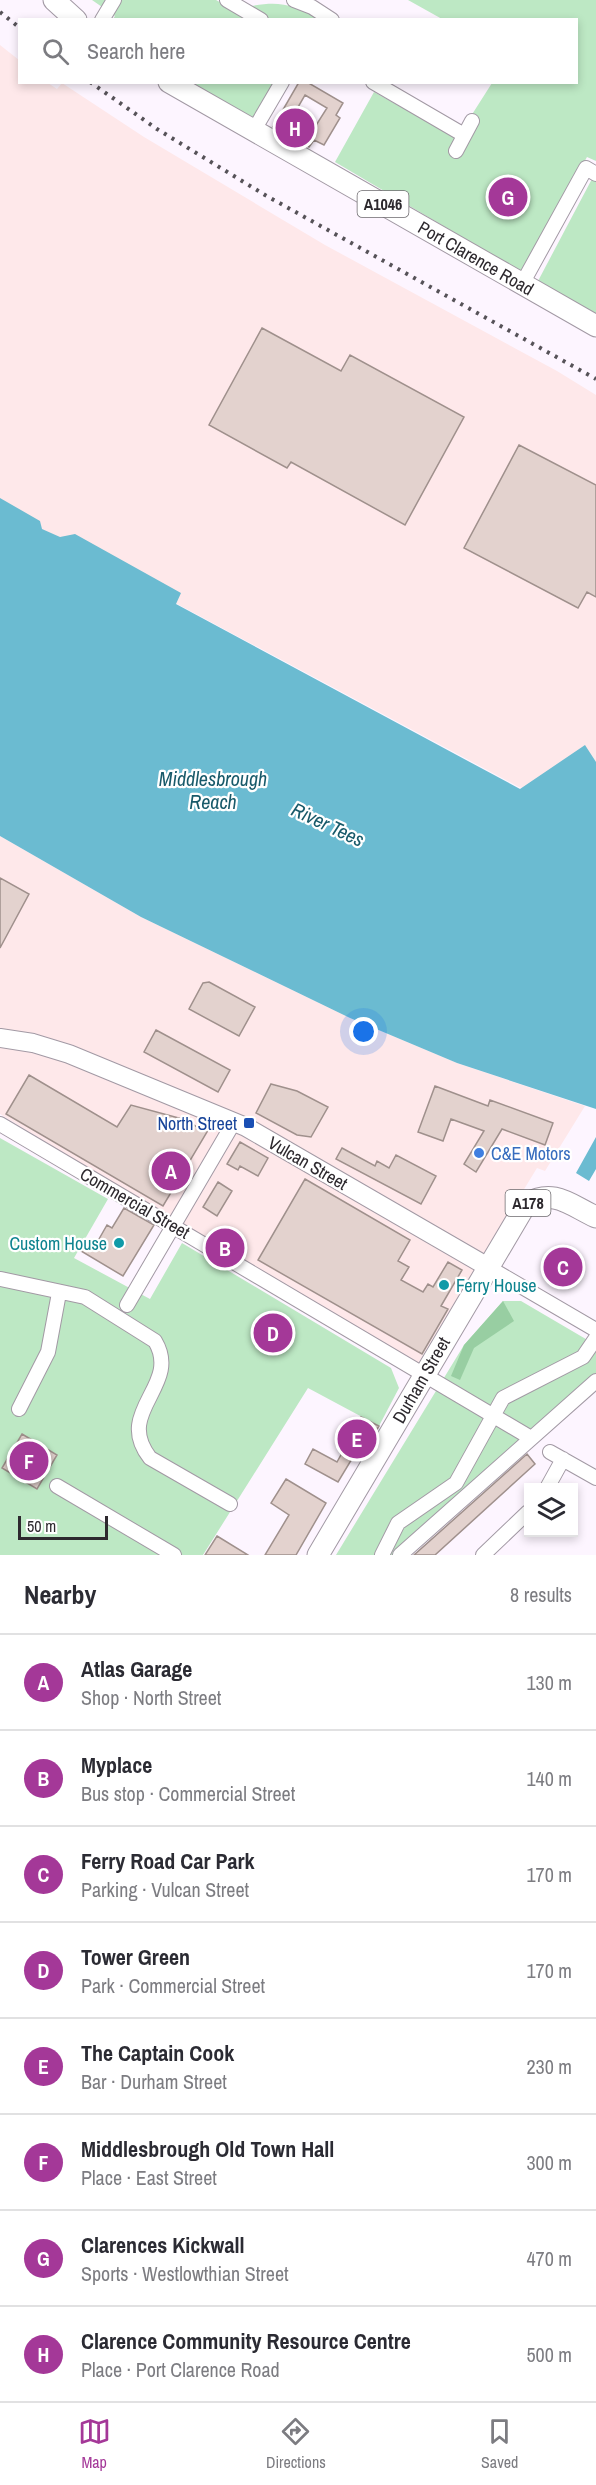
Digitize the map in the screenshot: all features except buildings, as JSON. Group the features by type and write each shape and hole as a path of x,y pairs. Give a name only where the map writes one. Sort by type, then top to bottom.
{"main road":[{"path":"54,0 74,18"},
{"name":"Port Clarence Road","path":"173,84 596,326"},
{"name":"A178","path":"488,1267 526,1204 539,1197 552,1196 596,1217"},
{"name":"Durham Street","path":"318,1555 488,1267"}],"street":[{"path":"103,18 114,0"},
{"path":"294,0 326,16"},
{"path":"234,1 258,18"},
{"path":"254,130 281,84"},
{"path":"376,84 464,135"},
{"path":"456,151 472,121"},
{"path":"522,284 586,168 596,174"},
{"name":"Vulcan Street","path":"0,1038 33,1043 69,1054 234,1122 596,1330"},
{"path":"127,1305 234,1122"},
{"name":"Commercial Street","path":"0,1124 531,1438"},
{"path":"1,1279 84,1297 155,1341 162,1352 162,1365 160,1377 138,1424 140,1446 150,1458 230,1504"},
{"path":"19,1409 48,1352 59,1293"},
{"path":"382,1555 398,1523 456,1483 503,1398 583,1357 596,1338"},
{"path":"400,1555 596,1381"},
{"path":"550,1452 596,1478"},
{"path":"550,1483 563,1459"},
{"path":"57,1486 174,1555"},
{"path":"483,1555 524,1516"}],"shaded area":[{"path":"0,45 18,59 18,84 50,84 57,89 64,84 144,137 325,245 557,371 596,395 596,809 519,787 0,509"},
{"path":"0,836 141,917 350,1018 457,1063 585,1106 545,1171 537,1168 415,1368 0,1114"}],"green space":[{"path":"92,0 216,0 234,10 280,4 320,18 114,18 115,16"},
{"path":"408,0 596,0 596,161 587,157 523,273 335,162 374,92 457,138 491,84 578,84 578,18 440,18"},
{"path":"195,84 275,84 255,120"},
{"path":"593,177 596,179 596,314 538,281"},
{"path":"0,1138 108,1199 74,1258 150,1299 182,1243 391,1368 399,1388 379,1426 308,1388 203,1555 0,1555"},
{"path":"503,1301 521,1301 596,1345 596,1385 411,1555 336,1555 464,1345"},
{"path":"503,1301 514,1321 474,1348 460,1380 451,1376 464,1345"}],"water":[{"name":"Middlesbrough Reach","path":"0,498 40,521 42,529 60,537 75,534 181,593 176,604 520,789 585,745 596,762 596,1109 457,1063 350,1018 141,917 0,836"},
{"path":"596,1137 596,1169 589,1181 576,1173"}],"railway":[{"path":"0,12 18,26"},
{"path":"93,84 157,129 265,195 596,379"}],"place":[{"name":"Clarence Community Resource Centre","path":"295,128"},
{"name":"Clarences Kickwall","path":"508,197"},
{"name":"North Street","path":"249,1123"},
{"name":"C&E Motors","path":"479,1153"},
{"name":"Atlas Garage","path":"171,1171"},
{"name":"Custom House","path":"119,1243"},
{"name":"Myplace","path":"225,1248"},
{"name":"Ferry Road Car Park","path":"563,1267"},
{"name":"Ferry House","path":"444,1285"},
{"name":"Tower Green","path":"273,1333"},
{"name":"The Captain Cook","path":"357,1439"},
{"name":"Middlesbrough Old Town Hall","path":"29,1461"}],"water label":[{"name":"River Tees","path":"328,824"}]}
